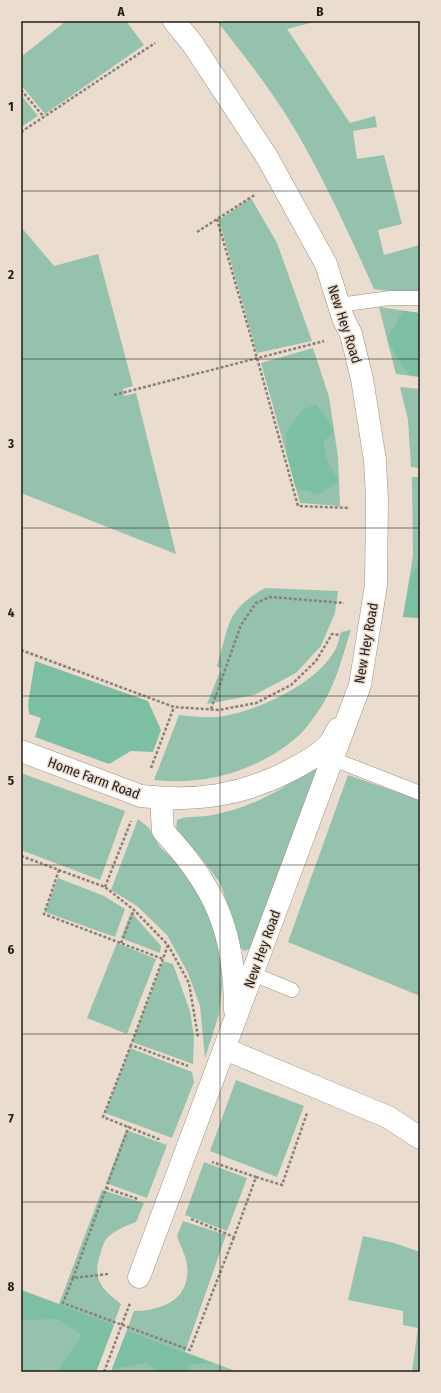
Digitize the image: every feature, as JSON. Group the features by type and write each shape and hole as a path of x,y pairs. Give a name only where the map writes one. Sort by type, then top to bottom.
{"street":[{"name":"New Hey Road","path":"139,1277 360,685 376,585 377,509 375,460 362,379 351,334 339,305 326,264 267,157 192,43 176,24"},
{"name":"Home Farm Road","path":"21,751 151,797 193,798 229,794 263,784 302,764 329,745 346,716 360,685"},
{"path":"151,797 163,831 182,851 205,883 221,916 232,954 235,985 235,1023"},
{"path":"225,1049 388,1117 420,1138"}],"lane":[{"path":"339,305 390,298 420,298"},
{"path":"333,758 420,793"},
{"path":"253,974 292,990"}],"path":[{"path":"21,132 176,24"},
{"path":"21,90 44,117"},
{"path":"198,232 258,192"},
{"path":"216,219 258,358 298,506 377,509"},
{"path":"114,395 351,334"},
{"path":"211,709 241,625 256,603 270,597 345,603"},
{"path":"21,650 174,707 219,710 256,703 291,685 316,661 332,634 366,640"},
{"path":"105,887 151,797 174,707"},
{"path":"21,856 105,887 134,910 168,945 189,983 199,1043"},
{"path":"59,870 44,914 163,959"},
{"path":"121,943 134,910"},
{"path":"162,1141 129,1126 103,1117 168,945"},
{"path":"131,1045 200,1070 214,1078"},
{"path":"205,1159 282,1185 316,1087"},
{"path":"129,1126 63,1303 190,1350 256,1177"},
{"path":"106,1188 165,1208"},
{"path":"190,1219 234,1237"},
{"path":"73,1278 108,1274"},
{"path":"104,1372 139,1277"}],"green space":[{"path":"66,21 126,21 144,45 45,114 21,85 21,57"},
{"path":"217,21 318,21 287,29 350,123 375,116 377,127 353,131 357,159 384,155 402,224 378,230 384,255 420,245 420,295 374,289 328,190 297,133 269,89"},
{"path":"21,95 38,116 21,127"},
{"path":"251,198 277,243 312,341 257,353 219,220"},
{"path":"21,227 54,266 98,254 133,386 123,389 124,396 136,393 176,554 21,493 23,481 21,481"},
{"path":"379,307 420,313 420,377 396,374"},
{"path":"403,311 420,313 420,377 410,375 401,364 387,339"},
{"path":"313,348 329,397 338,457 340,506 300,503 261,363"},
{"path":"400,387 420,389 420,468 411,467 408,420"},
{"path":"316,405 326,417 334,432 323,442 327,461 339,481 319,494 296,488 287,455 286,433 302,410"},
{"path":"412,477 420,477 420,618 403,617 413,556"},
{"path":"420,562 420,618 403,617 410,578"},
{"path":"265,588 338,591 335,613 321,646 296,673 254,695 207,704 221,669 217,666 230,621 235,612 242,605"},
{"path":"351,630 329,694 303,731 281,750 265,759 230,774 192,781 154,780 179,715 216,717 248,710 283,695 314,675 326,663 335,650 341,632"},
{"path":"35,661 148,701 161,730 153,752 131,751 109,764 35,737 41,718 29,714 28,704"},
{"path":"312,768 319,771 250,949 244,951 240,947 236,927 220,883 199,855 176,831 177,820 181,818 213,815 241,808 277,791"},
{"path":"21,773 125,811 100,880 21,850"},
{"path":"348,775 420,800 420,996 288,942"},
{"path":"138,819 149,828 160,847 181,867 208,910 221,953 222,988 219,1014 205,1058 200,1006 188,973 167,935 137,906 111,890"},
{"path":"58,878 104,896 125,909 115,937 45,912"},
{"path":"131,912 161,946 160,953 121,938"},
{"path":"117,943 156,959 127,1034 87,1018"},
{"path":"163,961 173,964 190,1011 194,1037 193,1064 132,1042"},
{"path":"130,1048 192,1072 194,1082 172,1138 105,1113"},
{"path":"236,1080 304,1106 277,1177 210,1151"},
{"path":"126,1130 167,1145 147,1198 106,1183"},
{"path":"204,1162 247,1178 227,1231 185,1215"},
{"path":"102,1190 144,1203 136,1222 117,1230 106,1239 98,1261 98,1276 103,1288 121,1304 96,1372 21,1372 21,1290 59,1304"},
{"path":"183,1221 226,1235 185,1352 238,1372 111,1372 134,1311 155,1309 165,1305 173,1301 184,1287 187,1277 187,1265 177,1236"},
{"path":"363,1236 394,1243 420,1252 420,1372 412,1372 418,1328 403,1325 403,1311 348,1300"},
{"path":"21,1290 114,1325 96,1372 57,1372 82,1335 58,1319 21,1320"},
{"path":"127,1331 213,1363 188,1364 190,1372 158,1372 147,1363 112,1369"},
{"path":"26,1369 57,1372 21,1372"}]}
